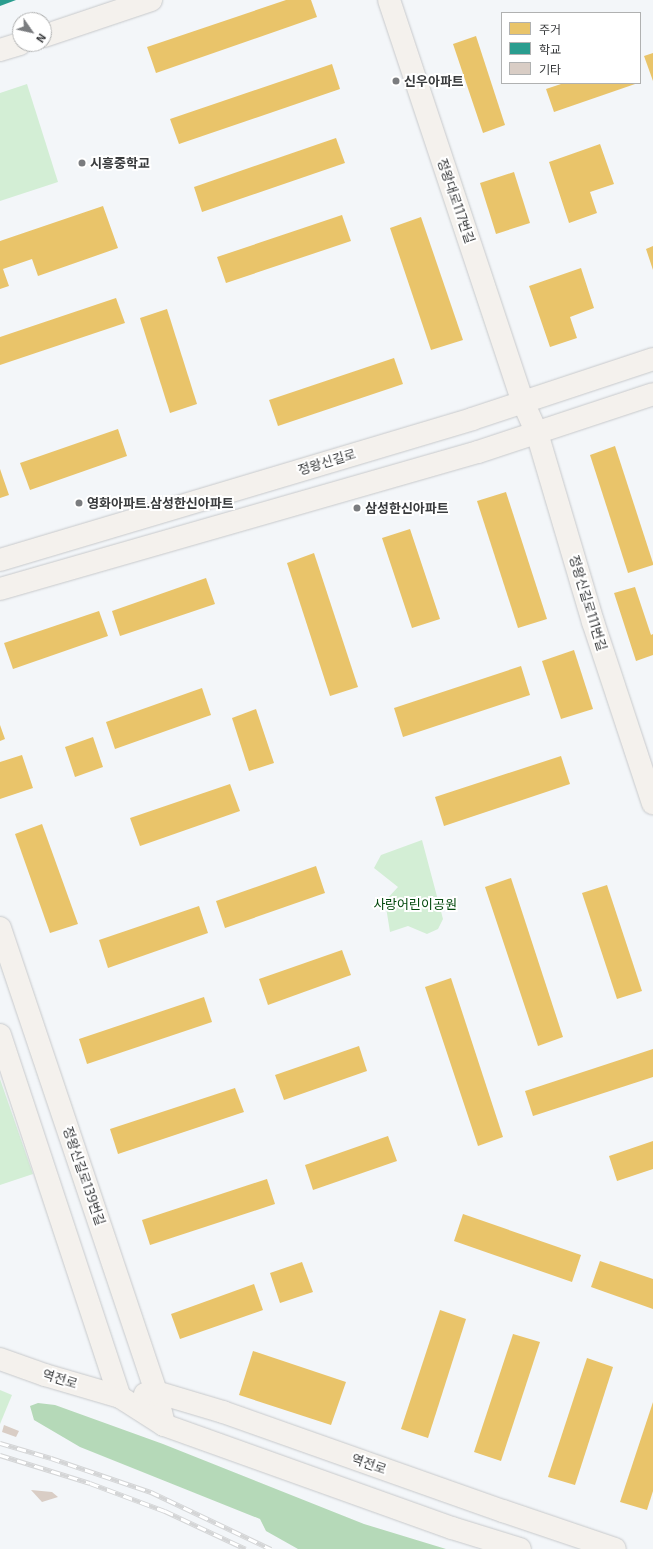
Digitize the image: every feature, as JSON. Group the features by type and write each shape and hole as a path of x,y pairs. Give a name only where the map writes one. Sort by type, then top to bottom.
{"street":[{"path":"52,33 151,0"},
{"name":"정왕대로117번길","path":"389,0 523,402"},
{"path":"0,50 12,46"},
{"name":"정왕신길로","path":"0,560 472,420 653,359"},
{"path":"0,589 478,452 653,394"},
{"name":"정왕신길로111번길","path":"523,402 537,432 593,622 653,803"},
{"name":"정왕신길로139번길","path":"0,928 156,1392 164,1424"},
{"path":"0,1035 120,1397"},
{"name":"역전로","path":"0,1359 45,1375 120,1397 164,1424 452,1528 520,1549"},
{"name":"역전로","path":"120,1397 156,1392 223,1412 503,1512 615,1549"}],"green space":[{"path":"27,84 58,182 0,201 0,93"},
{"name":"사랑어린이공원","path":"422,840 443,919 438,929 427,934 408,926 390,932 385,901 398,887 374,868 381,855"},
{"path":"0,1079 33,1174 0,1185"},
{"path":"0,1390 12,1395 0,1424"},
{"path":"38,1403 55,1405 163,1444 364,1524 446,1549 298,1549 266,1531 260,1519 80,1447 34,1420 30,1406"}],"building: 주거":[{"path":"286,0 311,0 317,17 156,73 147,47"},
{"path":"476,36 505,125 483,133 453,44"},
{"path":"653,53 653,81 644,56"},
{"path":"332,64 340,89 179,144 170,119"},
{"path":"561,84 635,84 554,112 546,89"},
{"path":"336,138 345,163 202,212 194,187"},
{"path":"600,144 614,184 590,192 597,213 569,223 549,162"},
{"path":"514,172 530,223 496,234 480,183"},
{"name":"시흥중학교","path":"103,206 118,248 38,276 32,259 3,269 9,286 0,289 0,241"},
{"path":"342,215 351,241 226,283 217,257"},
{"path":"421,217 463,340 431,350 390,228"},
{"path":"653,246 653,270 646,249"},
{"path":"581,268 594,308 570,317 577,338 550,347 529,286"},
{"path":"116,298 125,323 0,365 0,337"},
{"path":"167,309 197,404 170,413 140,318"},
{"path":"394,358 403,384 278,426 269,400"},
{"path":"118,429 127,456 30,490 20,463"},
{"path":"615,446 653,563 653,565 628,573 590,455"},
{"path":"0,469 9,495 0,498"},
{"path":"506,492 547,619 518,628 477,501"},
{"path":"410,529 440,619 412,628 382,538"},
{"path":"314,553 358,687 330,696 287,563"},
{"path":"206,578 215,604 120,636 112,611"},
{"path":"635,587 651,635 653,634 653,655 636,661 614,593"},
{"path":"99,611 108,636 13,669 4,643"},
{"path":"574,650 593,709 561,719 542,661"},
{"path":"521,666 530,695 403,737 394,708"},
{"path":"202,688 211,715 115,749 106,722"},
{"path":"256,709 274,763 249,771 232,718"},
{"path":"0,725 5,739 0,741"},
{"path":"93,737 103,767 75,777 65,747"},
{"path":"22,755 33,788 0,799 0,762"},
{"path":"561,756 570,784 444,826 435,797"},
{"path":"230,784 240,811 140,846 130,818"},
{"path":"42,824 78,924 50,933 15,834"},
{"path":"316,866 325,893 225,928 216,901"},
{"path":"511,878 563,1037 538,1046 485,887"},
{"path":"607,885 642,991 617,999 582,893"},
{"path":"199,906 208,933 108,968 99,940"},
{"path":"342,950 351,975 268,1005 259,979"},
{"path":"451,978 503,1137 478,1146 425,987"},
{"path":"204,997 212,1022 87,1064 79,1039"},
{"path":"359,1046 367,1071 284,1100 275,1075"},
{"path":"653,1049 653,1077 533,1116 525,1091"},
{"path":"235,1088 244,1112 118,1154 110,1129"},
{"path":"388,1136 397,1161 313,1190 305,1165"},
{"path":"653,1141 653,1169 617,1181 609,1156"},
{"path":"267,1179 275,1204 150,1245 142,1220"},
{"path":"463,1214 581,1255 572,1282 454,1241"},
{"path":"600,1261 653,1279 653,1309 591,1287"},
{"path":"302,1262 313,1292 280,1303 270,1273"},
{"path":"254,1284 263,1310 180,1339 171,1314"},
{"path":"440,1310 466,1319 428,1438 401,1429"},
{"path":"513,1334 540,1342 501,1461 474,1452"},
{"path":"253,1351 346,1382 331,1425 239,1395"},
{"path":"587,1358 613,1367 575,1485 548,1477"},
{"path":"653,1402 653,1491 647,1510 620,1502"}],"building: 학교":[{"path":"0,0 16,0 0,6"}],"building: 기타":[{"path":"4,1425 19,1431 16,1437 2,1432"},
{"path":"31,1490 52,1492 58,1497 42,1502"}],"railway":[{"path":"0,1443 51,1458 151,1492 271,1549"},
{"path":"0,1455 90,1483 165,1511 246,1549"}],"place":[{"name":"신우아파트","path":"396,81"},
{"name":"시흥중학교","path":"82,163"},
{"name":"영화아파트.삼성한신아파트","path":"79,503"},
{"name":"삼성한신아파트","path":"357,508"}]}
